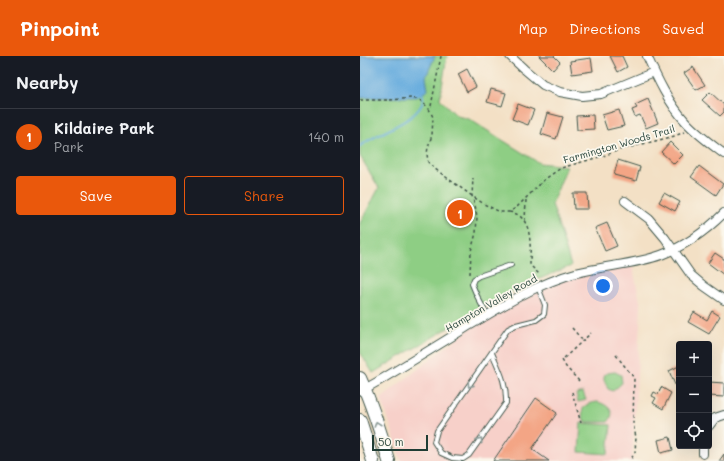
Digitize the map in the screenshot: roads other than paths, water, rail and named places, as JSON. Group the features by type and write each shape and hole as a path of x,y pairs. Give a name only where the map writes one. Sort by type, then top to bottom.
{"main road":[{"path":"362,386 379,429 389,461"},
{"path":"360,420 373,461"}],"street":[{"path":"510,56 543,85 560,92 582,96 601,94 654,72"},
{"path":"647,56 672,104 684,120 698,134 724,154"},
{"path":"625,201 649,219 665,238 691,275 724,300"},
{"name":"Hampton Valley Road","path":"362,386 376,382 487,315 538,287 562,277 632,263 673,250 700,234 724,213"},
{"path":"712,417 724,415"}],"lane":[{"path":"487,315 474,290 472,284 474,279 511,264"},
{"path":"492,353 503,378 506,403 469,455 459,460 452,458 441,453 434,442 437,432 508,329 516,325 536,320 544,314 545,304 538,287"}],"water":[{"path":"360,56 435,56 426,77 428,90 417,97 360,98"}],"waterway":[{"path":"360,146 414,114 420,107 423,100 422,91"}],"place":[{"name":"Kildaire Park","path":"460,213"}]}
